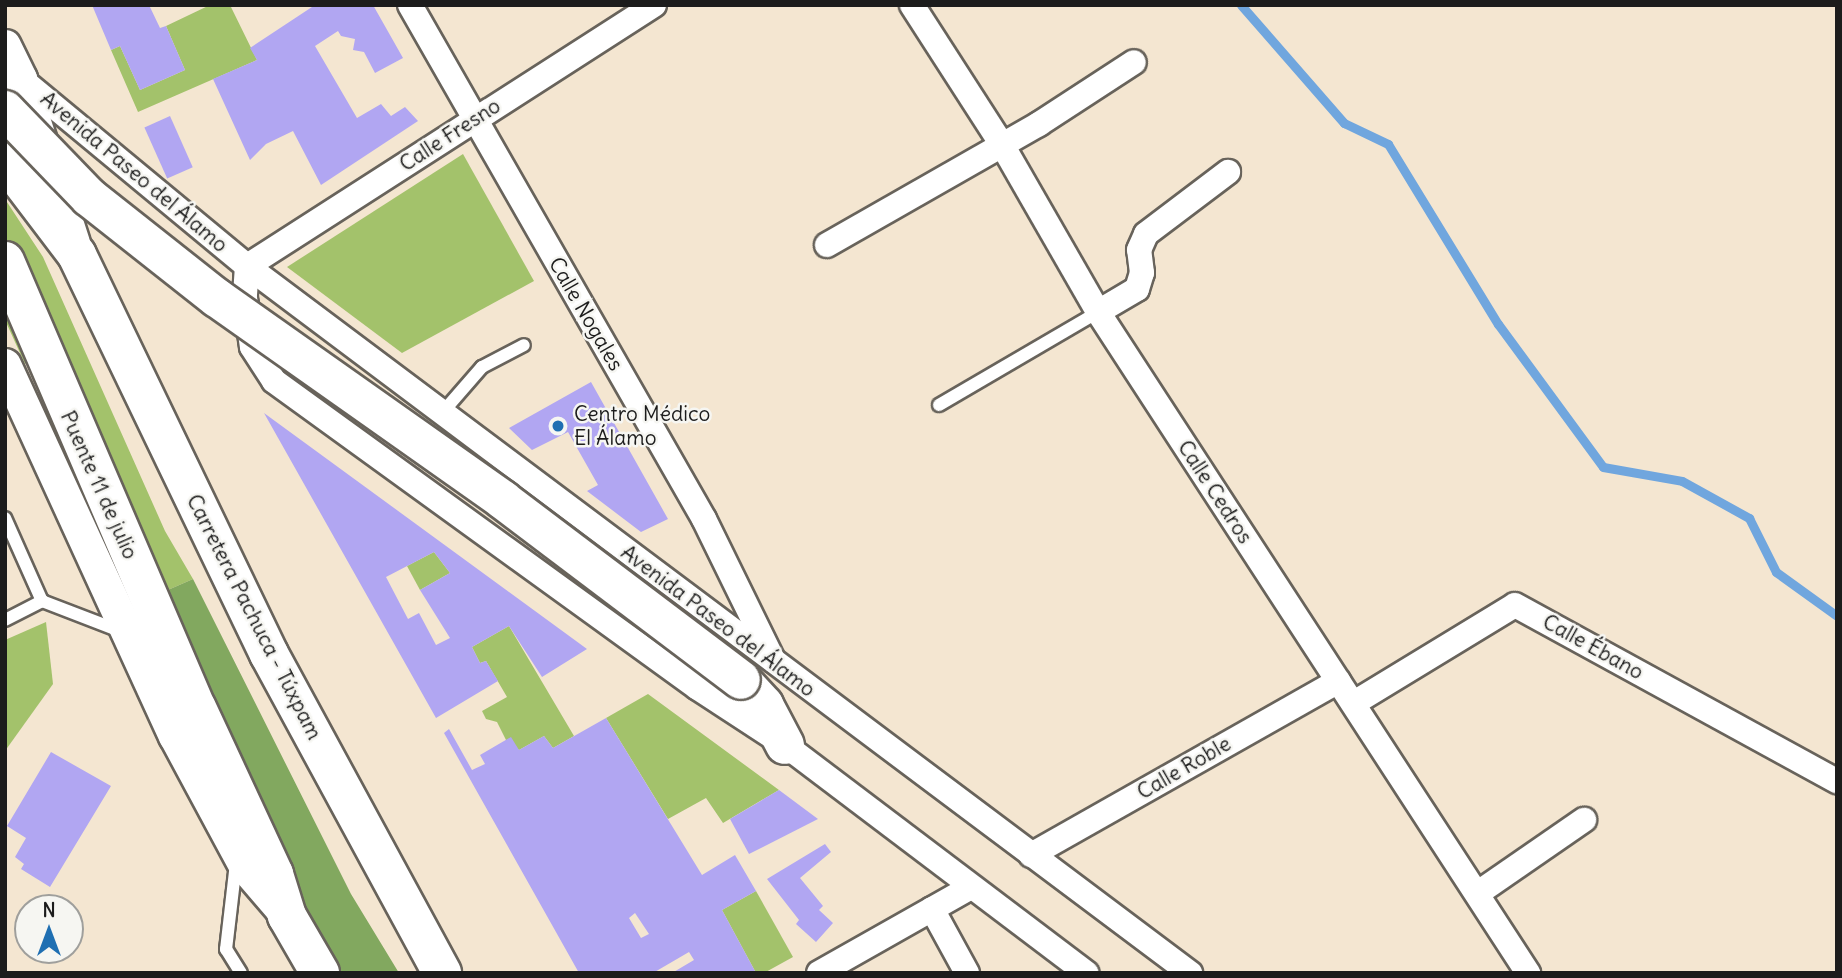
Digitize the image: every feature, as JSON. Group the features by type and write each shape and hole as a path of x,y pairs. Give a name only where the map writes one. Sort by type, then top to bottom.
{"main road":[{"path":"13,94 89,197 217,298 493,492 741,680 764,705 785,745"},
{"name":"Carretera Pachuca - Túxpam","path":"5,160 77,254 269,654 442,973"},
{"name":"Puente 11 de julio","path":"5,261 197,708 274,874 287,916"},
{"path":"287,916 320,973"}],"street":[{"name":"Calle Nogales","path":"410,5 704,519 775,664"},
{"name":"Calle Cedros","path":"912,5 1001,143 1098,312 1528,973"},
{"name":"Calle Fresno","path":"247,266 651,6"},
{"name":"Carretera Pachuca - Túxpam","path":"5,46 13,94 77,254"},
{"path":"827,245 1001,143 1039,124 1134,62"},
{"name":"Avenida Paseo del Álamo","path":"13,94 247,266 1190,973"},
{"path":"1098,312 1137,289 1142,273 1139,250 1146,234 1228,172"},
{"name":"Avenida Paseo del Álamo","path":"247,266 245,298 252,347 274,381 698,688 785,745 1087,973"},
{"path":"5,365 126,633 237,852 287,916"},
{"name":"Calle Ébano","path":"1354,703 1515,605 1837,781"},
{"name":"Calle Roble","path":"1031,855 1338,681"},
{"path":"1478,893 1584,820"},
{"path":"819,973 971,887"},
{"path":"932,908 967,973"}],"lane":[{"path":"939,405 1098,312"},
{"path":"442,413 482,367 524,345"},
{"path":"5,518 42,601 126,633"},
{"path":"5,620 42,601"},
{"path":"237,852 226,948 241,973"}],"green space":[{"path":"210,5 230,5 257,60 138,112 111,50 120,46 140,90 185,70 166,26"},
{"path":"463,154 534,281 402,353 287,267"},
{"path":"5,199 43,257 165,531 193,579 161,593 53,346 25,364 5,320"},
{"path":"434,552 450,573 420,590 407,566"},
{"path":"193,579 351,894 399,973 340,973 267,832 161,593"},
{"path":"46,622 53,684 5,751 5,640"},
{"path":"509,626 574,736 553,748 544,736 519,750 506,740 497,722 486,719 482,711 507,697 486,661 480,663 472,647"},
{"path":"648,694 779,790 723,823 706,798 668,819 606,718"},
{"path":"756,891 793,957 764,973 756,973 722,910"}],"building":[{"path":"92,5 149,5 160,28 166,26 185,70 140,90 120,46 111,50"},
{"path":"315,5 373,5 403,58 375,73 364,52 353,50 355,39 341,36 338,31 315,46 357,118 381,104 391,116 405,107 418,121 321,185 293,131 266,144 250,160 213,79 257,60 250,48"},
{"path":"170,116 193,167 167,179 144,127"},
{"path":"591,382 668,519 641,532 587,491 598,485 568,432 532,450 509,428"},
{"path":"264,413 587,649 542,677 509,626 472,647 480,663 486,661 498,681 436,718","holes":["434,552 450,573 420,590 450,638 436,645 419,613 408,619 386,577"]},
{"path":"606,718 702,875 735,855 756,891 722,910 756,973 672,973 694,960 689,952 653,973 579,973 444,733 449,729 472,770 485,764 480,755 511,737 519,750 544,736 553,748","holes":["635,913 649,934 641,938 629,918"]},
{"path":"51,752 111,786 50,887 21,869 24,864 15,857 26,838 7,826"},
{"path":"779,790 818,819 749,854 730,819"},
{"path":"825,844 831,852 800,878 823,906 819,910 833,923 816,942 796,924 799,920 767,879"}],"waterway":[{"path":"1241,5 1344,123 1388,144 1498,324 1603,467 1682,481 1749,518 1776,572 1837,616"}],"place":[{"name":"Centro Médico El Álamo","path":"558,426"}]}
